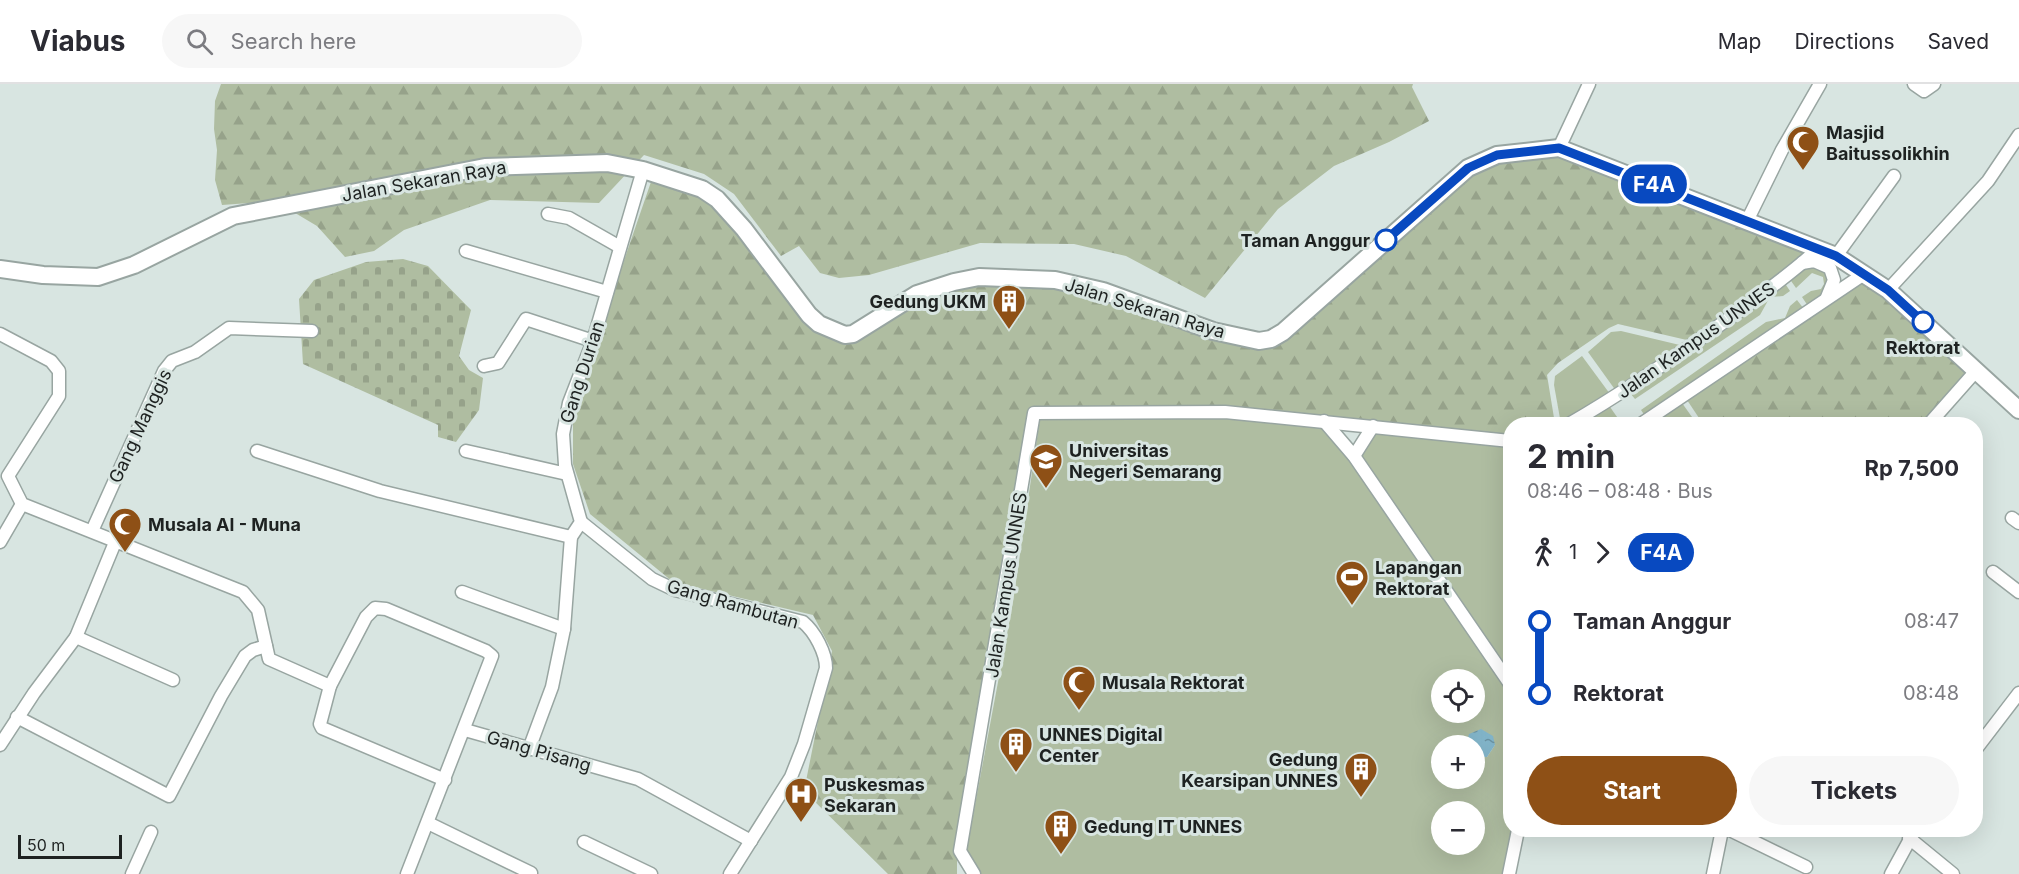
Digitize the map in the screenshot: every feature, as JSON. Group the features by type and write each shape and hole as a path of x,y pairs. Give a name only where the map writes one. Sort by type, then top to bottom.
{"main road":[{"name":"Jalan Sekaran Raya","path":"0,268 43,275 98,277 134,265 233,216 485,167 588,162 643,170 702,189 717,199 744,229 809,315 833,332 853,334 917,294 954,282 979,277 1022,277 1055,280 1103,291 1212,331 1259,341 1271,339 1282,332 1462,174 1497,155 1559,148"},
{"path":"1559,148 1836,256 1888,290 2019,410"}],"street":[{"path":"1559,148 1589,84"},
{"path":"1747,221 1782,150 1820,84"},
{"path":"1914,84 1927,91 1934,84"},
{"path":"1888,290 1988,182 2019,135"},
{"name":"Gang Durian","path":"581,522 562,448 569,403 592,341 643,170"},
{"path":"1836,256 1894,176"},
{"path":"548,214 569,218 620,247"},
{"name":"Jalan Kampus UNNES","path":"1581,417 1613,399 1693,344 1802,264 1818,249"},
{"path":"466,251 607,292"},
{"path":"1802,264 1814,261 1830,268 1834,280 1827,298"},
{"name":"Jalan Kampus UNNES","path":"1651,417 1864,274"},
{"path":"484,366 498,363 526,319 592,341"},
{"name":"Gang Manggis","path":"92,531 164,371 172,361 195,352 221,332 237,327 312,331"},
{"path":"0,334 51,361 59,371 61,385 56,403 8,476 22,504 243,592 258,610 269,659 330,686"},
{"path":"1935,417 1975,372"},
{"name":"Jalan Kampus UNNES","path":"974,874 960,851 1034,414 1225,412 1503,440"},
{"path":"1324,421 1354,456 1503,663"},
{"path":"1354,456 1373,426"},
{"path":"257,451 380,490 571,537"},
{"path":"466,451 567,474"},
{"path":"0,542 22,504"},
{"path":"529,749 552,687 564,629 571,537 581,522"},
{"name":"Gang Rambutan","path":"581,522 662,585 675,591 800,621 810,629 826,659 826,668 804,744 791,777 730,874"},
{"path":"0,745 17,717 76,637 116,540"},
{"path":"1993,572 2019,592"},
{"path":"462,592 564,629"},
{"path":"445,780 322,728 320,724 330,686 366,617 375,608 382,608 486,651 492,656 465,730"},
{"path":"76,637 173,680"},
{"path":"17,717 169,796 221,696 245,656 253,650 266,646"},
{"path":"1983,740 2019,693"},
{"name":"Gang Pisang","path":"407,874 465,730 638,778 750,840"},
{"path":"428,823 531,873"},
{"path":"132,874 151,832"},
{"path":"1509,874 1517,837"},
{"path":"1713,874 1721,837"},
{"path":"1744,837 1806,867"},
{"path":"1891,874 1910,837"},
{"path":"1915,837 1953,874"},
{"path":"584,842 651,874"}],"green space":[{"path":"221,84 1413,84 1412,87 1429,121 1389,142 1334,166 1278,209 1205,298 1126,256 1074,244 980,243 869,275 839,278 820,273 799,246 781,256 734,194 704,174 644,155 599,203 490,200 404,230 374,251 345,257 317,226 275,201 222,205 215,180 217,150 214,129 215,101"},
{"path":"1558,153 1806,252 1691,341 1618,324 1609,328 1558,363 1547,375 1554,417 1503,417 1503,435 1222,408 1031,410 957,852 957,874 888,874 804,791 832,651 813,615 673,582 590,514 573,464 573,409 653,176 714,200 841,339 912,303 941,292 979,283 1053,285 1262,345 1472,174 1495,164"},
{"path":"403,259 428,266 471,310 459,356 469,370 483,378 479,410 456,442 438,437 438,425 303,364 299,299 314,280 366,262"},
{"path":"1816,267 1829,275 1826,291 1808,306 1802,297 1811,291 1821,289 1824,284 1823,277 1812,273 1796,288 1789,278 1803,269"},
{"path":"1784,282 1790,291 1783,296 1770,297 1760,315 1635,399 1630,393"},
{"path":"1859,283 1870,284 1966,371 1931,417 1698,417 1687,400"},
{"path":"1797,300 1804,309 1645,416 1641,410 1766,322 1785,318 1790,306"},
{"path":"1621,331 1684,346 1616,391 1588,352 1611,332"},
{"path":"1582,356 1610,394 1572,417 1560,417 1554,385 1555,376"},
{"path":"1682,403 1692,417 1661,417"},
{"path":"1610,407 1617,417 1591,417"},
{"path":"1225,416 1322,424 1352,456 1503,679 1503,837 1513,837 1505,874 980,874 966,853 1013,602 1040,418"},
{"path":"1375,429 1503,443 1503,664 1501,664 1358,456"}],"water":[{"path":"1481,729 1493,736 1495,745 1487,757 1485,757 1485,735 1469,734"}],"bus line":[{"name":"F4A","path":"1386,240 1468,168 1497,155 1559,148 1685,195 1836,256 1888,290 1923,322"}],"place":[{"name":"Masjid Baitussolikhin","path":"1803,171"},
{"name":"Taman Anggur","path":"1386,240"},
{"name":"Rektorat","path":"1923,322"},
{"name":"Gedung UKM","path":"1009,330"},
{"name":"Universitas Negeri Semarang","path":"1046,489"},
{"name":"Musala Al - Muna","path":"125,553"},
{"name":"Lapangan Rektorat","path":"1352,606"},
{"name":"Musala Rektorat","path":"1079,711"},
{"name":"UNNES Digital Center","path":"1016,773"},
{"name":"Gedung Kearsipan UNNES","path":"1361,798"},
{"name":"Puskesmas Sekaran","path":"801,823"},
{"name":"Gedung IT UNNES","path":"1061,855"}]}
